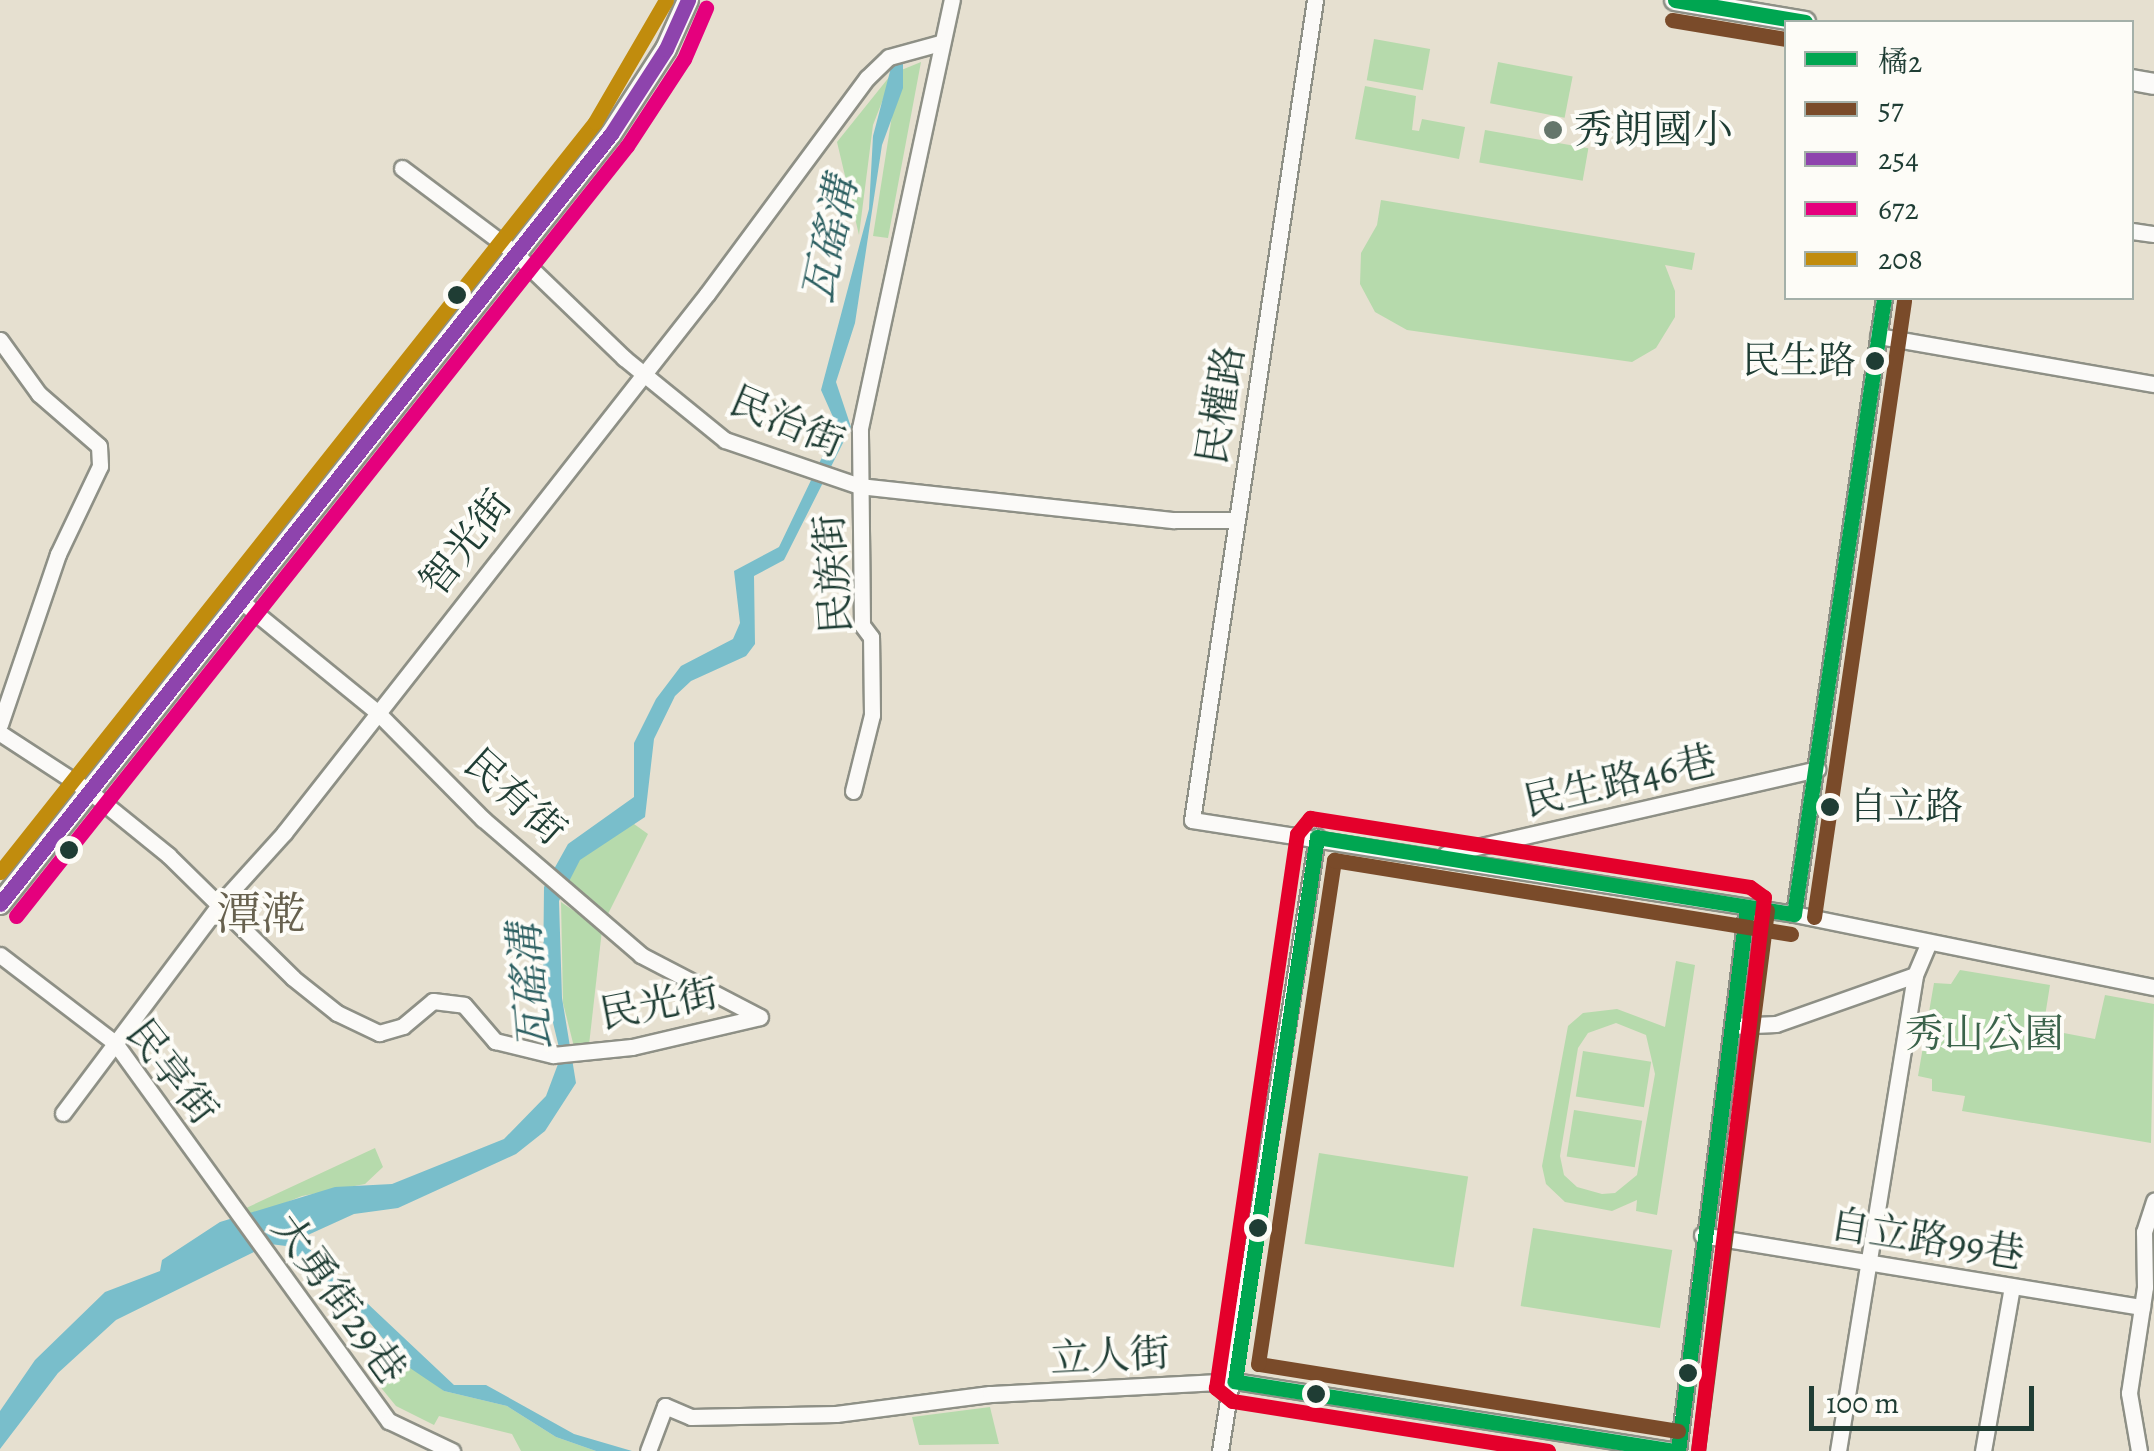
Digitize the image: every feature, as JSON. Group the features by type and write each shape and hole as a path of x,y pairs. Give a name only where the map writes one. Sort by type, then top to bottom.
{"street":[{"path":"0,904 619,122 666,49 688,0"},
{"name":"民族街","path":"853,791 872,716 871,636 862,625 860,428 952,0"},
{"name":"民權路","path":"1315,0 1192,820 1317,837"},
{"path":"1675,0 1793,20"},
{"name":"智光街","path":"62,1112 219,906 284,833 867,78 889,57 940,43"},
{"name":"民治街","path":"402,168 514,252 642,372 725,440 859,486 1174,520 1236,520"},
{"path":"1794,914 1884,300"},
{"path":"1878,336 2154,384"},
{"path":"0,340 39,394 99,446 100,466 58,554 0,724"},
{"name":"民有街","path":"240,601 376,711 536,864 562,881 641,955 760,1017"},
{"name":"民光街","path":"0,733 90,791 294,978 337,1012 379,1034 404,1026 432,1000 464,1005 495,1041 553,1055 577,1054 760,1017"},
{"name":"民生路46巷","path":"1437,856 1817,769"},
{"path":"1220,1451 1235,1382 1317,837 1794,914 2154,987"},
{"path":"1677,1451 1747,907"},
{"path":"1838,1451 1914,975 1928,944"},
{"name":"民享街","path":"0,954 115,1044 232,1207"},
{"path":"1732,1026 1776,1024 1914,975"},
{"path":"2138,1451 2129,1393 2146,1287 2144,1232 2154,1201"},
{"name":"大勇街29巷","path":"232,1207 264,1258 388,1421 452,1451"},
{"name":"自立路99巷","path":"1702,1235 2142,1306"},
{"path":"1983,1451 2012,1287"},
{"name":"立人街","path":"648,1450 665,1406 691,1417 836,1414 990,1394 1235,1382 1677,1451"}],"green space":[{"path":"1374,39 1430,49 1423,90 1367,80"},
{"path":"921,62 888,238 873,236 899,71"},
{"path":"1498,62 1573,77 1565,118 1490,103"},
{"path":"894,71 873,125 859,235 837,142"},
{"path":"1365,86 1416,96 1412,130 1419,131 1422,119 1465,127 1459,159 1355,139"},
{"path":"1485,130 1588,148 1583,181 1479,162"},
{"path":"1381,200 1695,253 1692,270 1665,265 1675,291 1675,317 1656,348 1632,362 1407,330 1375,312 1360,284 1361,253 1377,225"},
{"path":"627,819 648,834 604,922 558,881 594,839"},
{"path":"561,902 602,930 589,1045 574,1047 563,1003"},
{"path":"1676,961 1695,965 1657,1215 1636,1211 1637,1200 1612,1211 1565,1202 1546,1184 1542,1166 1568,1026 1583,1013 1617,1009 1665,1027","holes":["1616,1023 1646,1035 1655,1074 1637,1175 1615,1193 1602,1194 1577,1187 1564,1175 1560,1156 1578,1048 1588,1033"]},
{"name":"秀山公園","path":"1960,970 2050,985 2043,1029 2095,1039 2105,995 2154,1004 2151,1143 1962,1111 1965,1096 1932,1091 1932,1079 1918,1076 1934,983 1951,984"},
{"path":"1583,1051 1651,1062 1644,1107 1576,1096"},
{"path":"1574,1110 1642,1121 1635,1167 1567,1156"},
{"path":"375,1148 383,1167 365,1184 302,1196 250,1217 244,1209"},
{"path":"1319,1153 1468,1177 1454,1267 1305,1244"},
{"path":"1533,1228 1672,1250 1660,1328 1521,1306"},
{"path":"393,1352 444,1391 507,1406 556,1437 596,1451 521,1451 512,1434 439,1416 434,1425 396,1406 369,1373"},
{"path":"990,1407 999,1444 919,1445 912,1417"}],"water":[{"path":"903,58 903,88 882,145 855,323 836,382 851,427 784,560 754,576 755,644 746,656 691,681 675,696 654,739 645,817 580,860 559,901 562,998 576,1083 545,1131 516,1154 398,1208 354,1214 299,1239 454,1385 486,1385 574,1434 632,1451 596,1451 556,1437 507,1406 444,1391 404,1364 366,1318 286,1246 270,1244 116,1320 58,1373 0,1449 0,1411 35,1360 105,1292 160,1271 162,1260 220,1222 335,1187 392,1184 504,1139 546,1096 561,1056 543,981 544,887 568,844 634,797 634,743 656,699 681,666 733,639 740,623 734,571 779,547 837,426 821,390 869,209 873,136 893,60"}],"transit line":[{"name":"208","path":"0,872 595,122 666,0"},
{"name":"254","path":"0,904 611,134 666,49 688,0"},
{"name":"橘2","path":"1675,0 1793,20"},
{"name":"672","path":"16,916 627,146 684,59 706,8"},
{"name":"57","path":"1672,20 1784,39"},
{"name":"橘2","path":"1794,914 1884,300"},
{"name":"57","path":"1814,917 1904,301"},
{"path":"1548,1451 1232,1401 1216,1388 1297,834 1310,818 1750,887 1764,897 1698,1451"},
{"name":"橘2","path":"1675,1451 1235,1381 1317,837 1794,914"},
{"name":"57","path":"1678,1431 1258,1364 1334,860 1791,934"},
{"name":"橘2","path":"1678,1451 1747,907"},
{"name":"57","path":"1698,1451 1767,910"}],"place":[{"name":"秀朗國小","path":"1553,130"},
{"name":"民生路","path":"1875,361"},
{"name":"自立路","path":"1830,807"}],"district":[{"name":"潭漧","path":"261,915"}],"water label":[{"name":"瓦磘溝","path":"830,240"},
{"name":"瓦磘溝","path":"530,987"}]}
